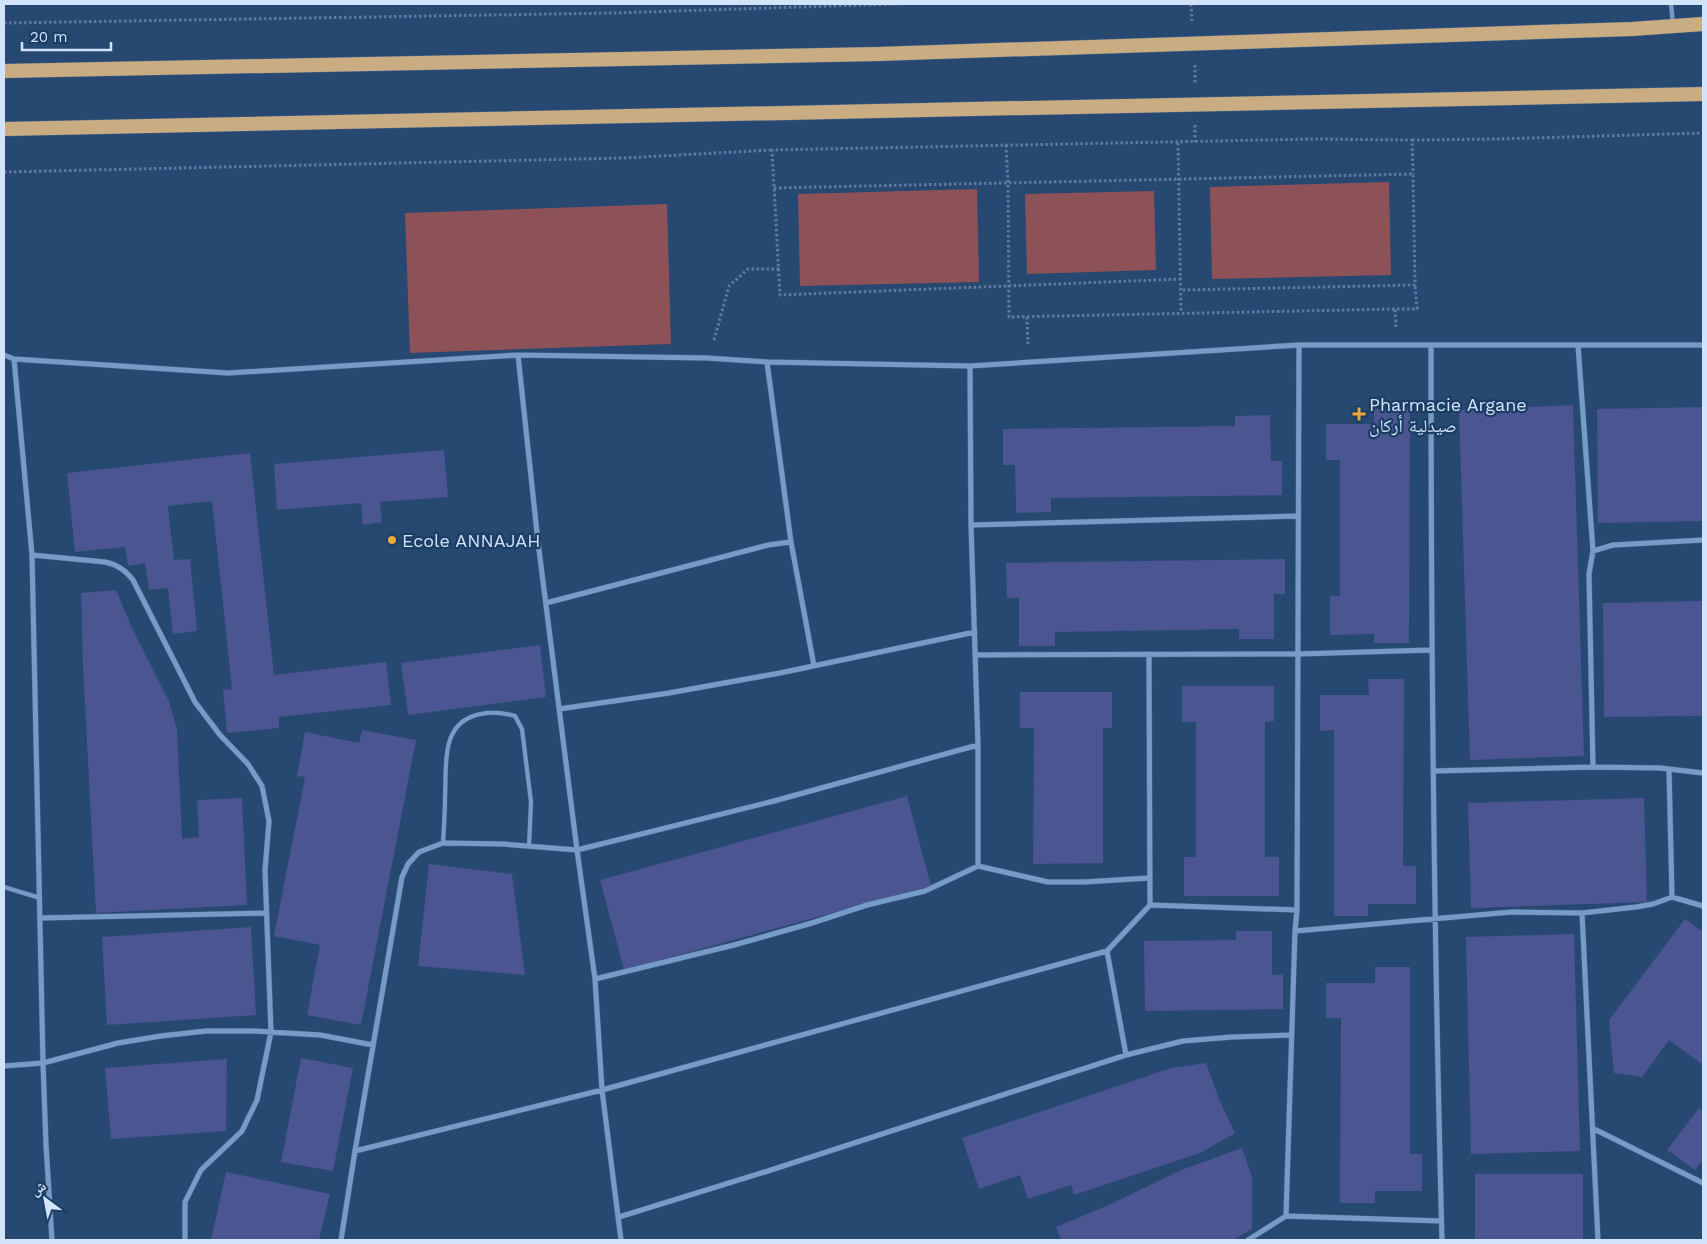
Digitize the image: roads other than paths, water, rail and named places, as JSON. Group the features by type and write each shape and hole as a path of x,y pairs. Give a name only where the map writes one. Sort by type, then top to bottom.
{"highway":[{"path":"4,71 858,55 1612,29 1703,24"},
{"path":"4,129 1703,94"}],"street":[{"path":"1286,1216 1294,931 1297,910 1299,345"},
{"path":"4,355 14,359 228,374 518,355 706,358 767,362 970,366 1299,345 1703,345"},
{"path":"1431,345 1433,771 1442,1240"},
{"path":"1578,345 1593,551 1589,574 1594,768"},
{"path":"518,355 538,542 576,850 595,979 602,1090 621,1240"},
{"path":"14,359 32,555 43,1063 52,1240"},
{"path":"767,362 791,542 814,666"},
{"path":"970,366 971,524 978,745 978,866"},
{"path":"971,524 1298,516"},
{"path":"1593,551 1613,545 1703,540"},
{"path":"546,603 768,544 791,542"},
{"path":"32,555 113,564 125,570 133,580 195,702 220,735 248,764 262,786 269,821 265,870 272,1032 258,1100 242,1131 201,1170 185,1202 185,1240"},
{"path":"559,709 670,693 814,666 975,632"},
{"path":"975,655 1298,654 1432,650"},
{"path":"355,1151 602,1090 1107,951 1150,905 1149,654"},
{"path":"342,1240 355,1151 402,876 408,864 419,852 443,843 503,844 576,850 774,801 978,745"},
{"path":"1433,771 1594,768 1669,769 1703,773"},
{"path":"1669,769 1672,898"},
{"path":"595,979 734,945 812,923 866,905 925,890 978,866 1048,882 1149,878"},
{"path":"1294,931 1512,912 1582,913 1644,906 1672,898 1703,906"},
{"path":"1150,905 1297,910"},
{"path":"40,918 267,913"},
{"path":"1582,913 1598,1240"},
{"path":"1107,951 1126,1055"},
{"path":"4,1066 43,1063 118,1043 206,1031 320,1035 373,1045"},
{"path":"619,1216 770,1170 1126,1055 1183,1041 1291,1035"},
{"path":"1594,1130 1703,1183"},
{"path":"1248,1240 1286,1216 1441,1221"}],"lane":[{"path":"1671,4 1674,26"},
{"path":"443,843 446,760 453,733 465,720 479,714 500,712 514,716 522,730 531,802 529,846"},
{"path":"4,887 40,898"}],"place":[{"name":"Pharmacie Argane صيدلية أركان","path":"1359,414"},
{"name":"Ecole ANNAJAH","path":"392,540"}]}
